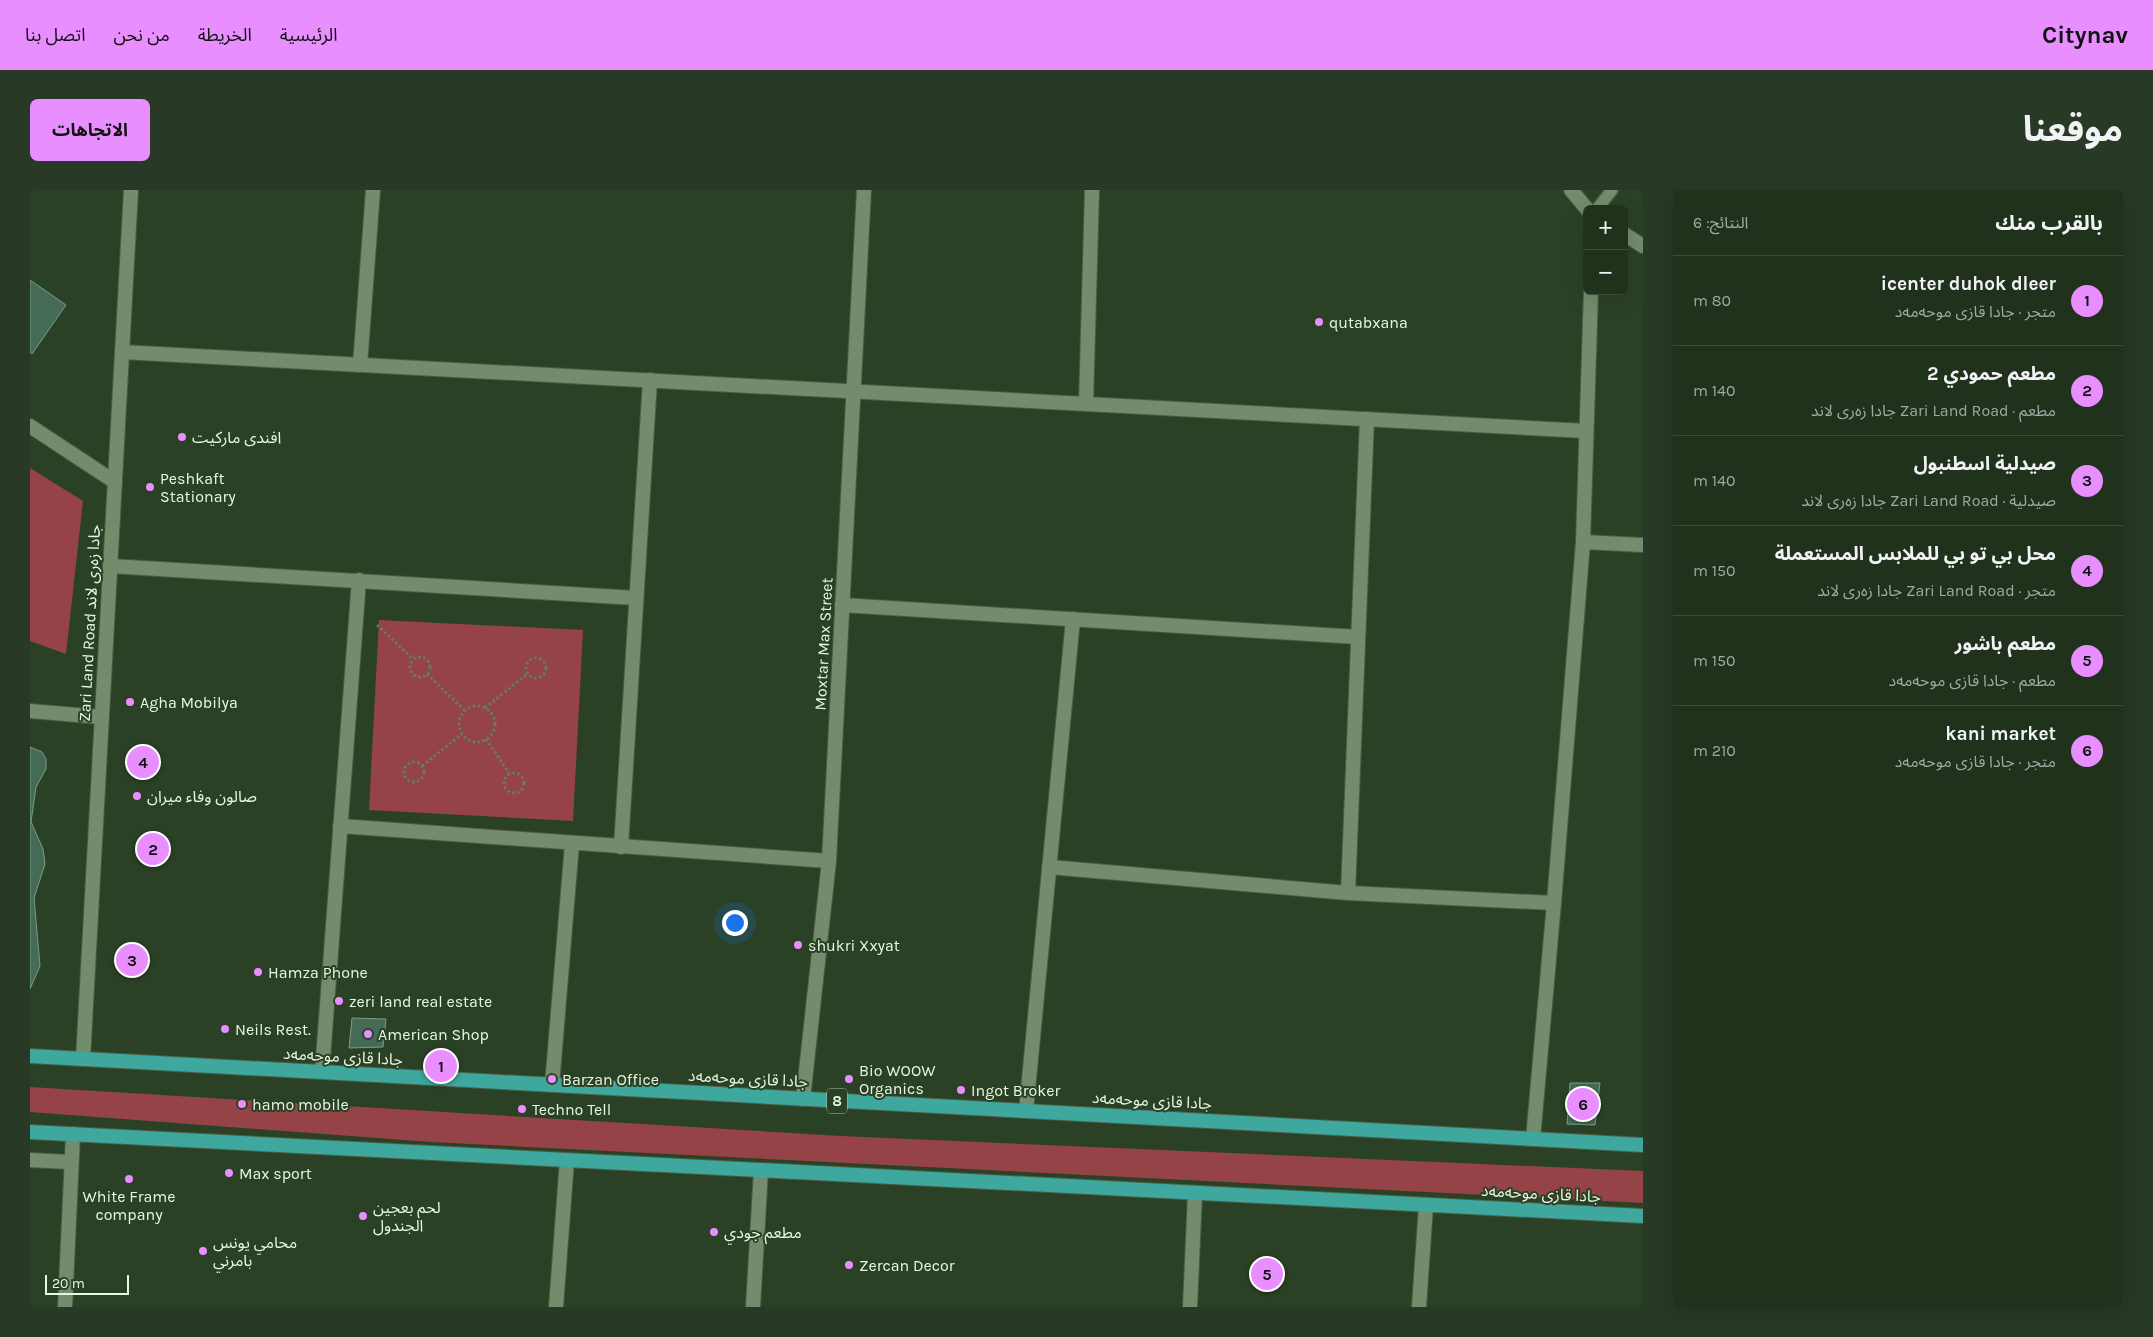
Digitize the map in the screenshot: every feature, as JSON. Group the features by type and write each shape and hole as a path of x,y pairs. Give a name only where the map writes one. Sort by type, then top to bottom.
{"main road":[{"name":"جادا قازی موحەمەد","path":"30,1056 1643,1145"},
{"name":"جادا قازی موحەمەد","path":"30,1132 1643,1216"}],"street":[{"name":"Zari Land Road جادا زەری لاند","path":"83,1059 100,717 131,190"},
{"path":"360,365 373,190"},
{"name":"Moxtar Max Street","path":"803,1099 829,861 864,190"},
{"path":"1086,404 1092,190"},
{"path":"1571,190 1584,205"},
{"path":"1628,237 1643,246"},
{"path":"1533,1139 1583,542 1590,295"},
{"path":"122,352 1586,431"},
{"path":"621,847 650,380"},
{"path":"1348,893 1368,419"},
{"path":"32,432 115,482"},
{"path":"1583,542 1643,545"},
{"path":"110,566 636,598"},
{"path":"322,1072 359,580"},
{"path":"842,605 1358,636"},
{"path":"1026,1111 1073,619"},
{"path":"30,711 100,717"},
{"path":"340,826 829,861"},
{"path":"552,1085 572,844"},
{"path":"1049,867 1348,893 1554,903"},
{"path":"65,1307 70,1162 73,1134"},
{"path":"30,1160 70,1162"},
{"path":"556,1307 567,1160"},
{"path":"753,1307 761,1170"},
{"path":"1190,1307 1195,1193"},
{"path":"1419,1307 1426,1205"}],"lane":[{"path":"1601,205 1612,190"}],"path":[{"path":"357,607 413,659"},
{"path":"419,656 428,661 430,668 427,674 418,677 412,674 410,665 413,659 419,656"},
{"path":"539,658 547,668 542,677 532,678 527,674 527,664 532,659 539,658"},
{"path":"427,674 465,711"},
{"path":"485,708 527,674"},
{"path":"474,706 485,708 489,711 494,721 493,731 486,739 476,742 462,734 459,724 465,711 474,706"},
{"path":"422,766 462,734"},
{"path":"486,739 510,774"},
{"path":"416,762 422,766 424,775 419,780 410,782 405,778 403,771 406,765 416,762"},
{"path":"516,772 522,776 524,786 519,792 512,793 505,788 505,778 510,774 516,772"}],"shaded area":[{"path":"30,468 83,501 66,654 30,641"},
{"path":"379,620 583,630 573,821 369,810"},
{"path":"30,1087 841,1136 1643,1171 1643,1203 431,1142 30,1112"}],"building":[{"path":"30,280 66,305 32,354 30,352"},
{"path":"30,747 42,752 46,759 46,769 36,787 31,822 43,849 45,864 34,898 40,966 30,989"},
{"name":"American Shop","path":"352,1018 386,1019 383,1047 349,1048"},
{"path":"1570,1083 1600,1083 1595,1125 1567,1124"}],"place":[{"name":"qutabxana","path":"1319,322"},
{"name":"افندى ماركيت","path":"182,437"},
{"name":"Peshkaft Stationary","path":"150,487"},
{"name":"Agha Mobilya","path":"130,702"},
{"name":"محل بي تو بي للملابس المستعملة","path":"143,762"},
{"name":"صالون وفاء ميران","path":"137,796"},
{"name":"مطعم حمودي 2","path":"153,849"},
{"name":"shukri Xxyat","path":"798,945"},
{"name":"صيدلية اسطنبول","path":"132,960"},
{"name":"Hamza Phone","path":"258,972"},
{"name":"zeri land real estate","path":"339,1001"},
{"name":"Neils Rest.","path":"225,1029"},
{"name":"American Shop","path":"368,1034"},
{"name":"icenter duhok dleer","path":"441,1066"},
{"name":"Barzan Office","path":"552,1079"},
{"name":"Bio WOOW Organics","path":"849,1079"},
{"name":"Ingot Broker","path":"961,1090"},
{"name":"hamo mobile","path":"242,1104"},
{"name":"kani market","path":"1583,1104"},
{"name":"Techno Tell","path":"522,1109"},
{"name":"Max sport","path":"229,1173"},
{"name":"White Frame company","path":"129,1179"},
{"name":"لحم بعجين الجندول","path":"363,1216"},
{"name":"مطعم جودي","path":"714,1232"},
{"name":"محامي يونس بامرني","path":"203,1251"},
{"name":"Zercan Decor","path":"849,1265"},
{"name":"مطعم باشور","path":"1267,1274"}]}
